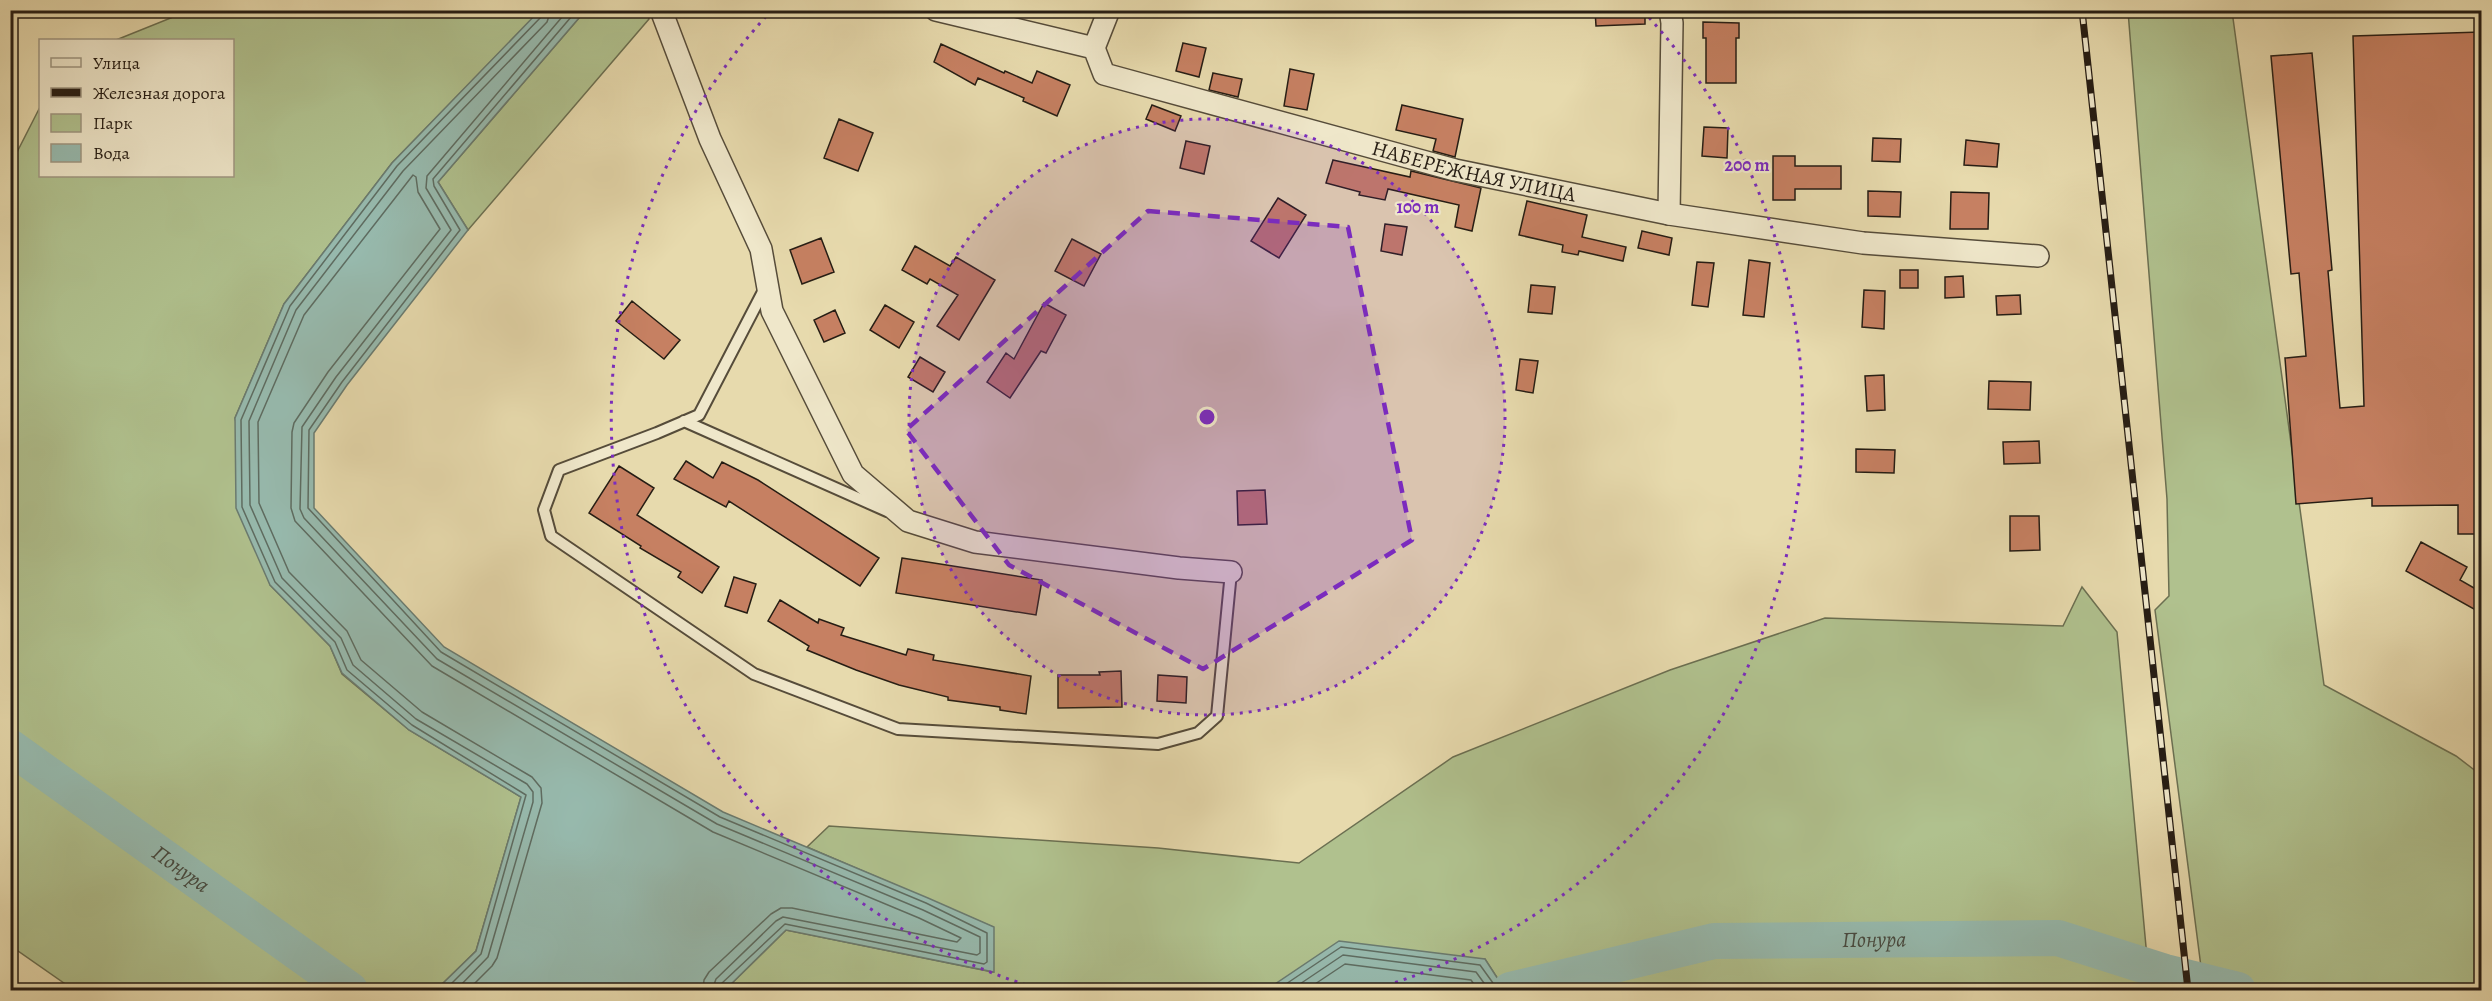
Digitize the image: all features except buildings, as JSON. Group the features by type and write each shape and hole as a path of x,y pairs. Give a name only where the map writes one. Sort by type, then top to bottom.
{"street":[{"path":"661,10 710,139 761,249 772,311 853,474 908,521 975,542 1179,568 1231,572"},
{"path":"936,10 1094,48 1109,10"},
{"path":"1669,214 1672,23 1670,10"},
{"name":"НАБЕРЕЖНАЯ УЛИЦА","path":"1094,48 1104,74 1455,170 1669,214 1863,243 2038,256"}],"lane":[{"path":"767,283 699,415 559,470 544,510 550,536 754,674 898,729 1158,744 1198,733 1217,716 1231,572"},
{"path":"684,421 908,521"}],"highlighted area":[{"path":"1148,211 1348,227 1412,540 1203,669 1009,565 906,430"}],"green space":[{"path":"188,11 540,11 392,163 284,304 235,418 270,585 330,646 342,674 409,730 521,797 476,951 436,990 74,990 11,946 10,166 39,109 39,177 234,177 234,39 118,39"},
{"path":"585,11 647,11 649,19 468,230 438,182"},
{"path":"2128,11 2232,11 2324,685 2456,756 2481,775 2481,990 2204,990 2155,610 2169,596 2167,499"},
{"path":"2082,587 2117,632 2150,990 1505,990 1485,959 1278,983 1266,990 725,990 786,930 993,972 993,927 807,847 829,826 1158,848 1299,863 1453,757 1670,670 1825,618 2063,626"}],"water":[{"path":"540,10 585,11 438,182 468,230 347,385 314,433 314,508 444,647 723,812 994,927 994,972 786,930 725,990 436,990 476,951 521,797 409,730 342,673 330,646 270,585 236,508 235,418 284,304 392,163"},
{"path":"1339,941 1485,959 1505,990 1266,990"}],"waterway":[{"name":"Понура","path":"10,747 350,990"},
{"name":"Понура","path":"1510,990 1714,941 2058,938 2165,972 2238,990"}],"railway":[{"path":"2082,10 2188,990"}]}
